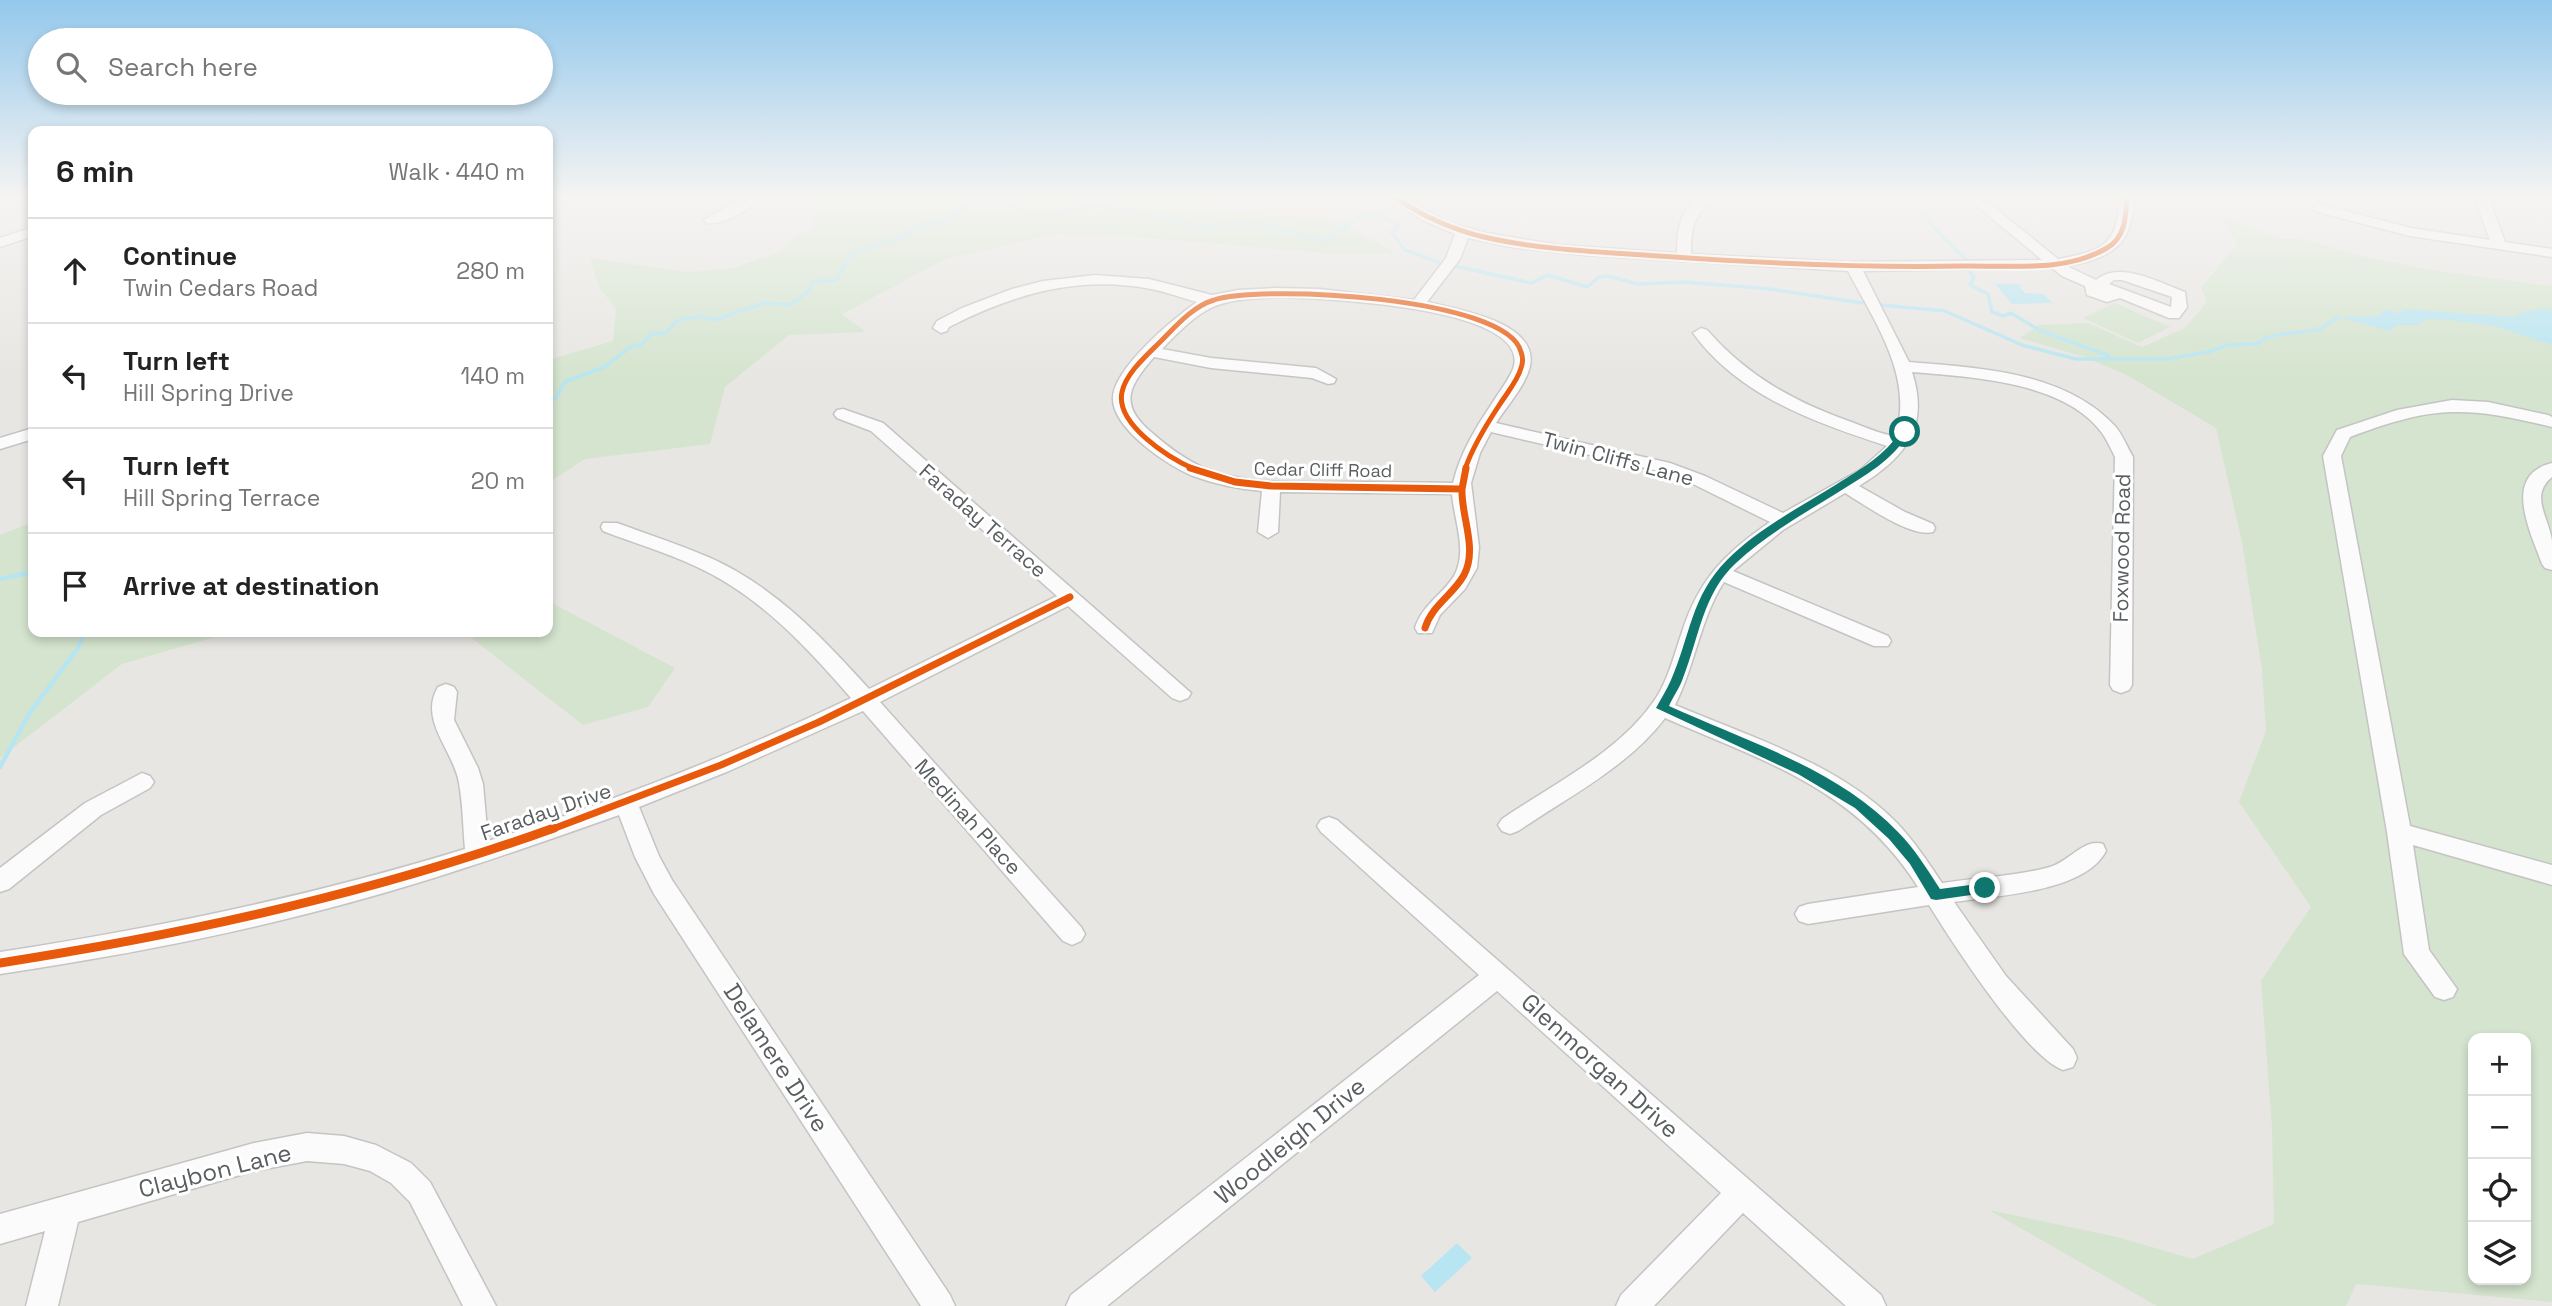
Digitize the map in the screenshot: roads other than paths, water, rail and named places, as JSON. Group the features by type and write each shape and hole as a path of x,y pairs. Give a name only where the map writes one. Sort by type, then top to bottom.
{"street":[{"path":"1418,304 1454,257"},
{"path":"1670,257 1853,267 2056,262 2088,257"},
{"path":"2049,257 2067,272 2105,288"},
{"path":"1510,825 1633,737 1662,708 1678,678 1698,613 1720,573 1733,559 1784,521 1882,461 1898,444 1909,420 1910,407 1900,366 1853,267"},
{"path":"941,328 943,324 988,301 1023,289 1063,281 1130,281 1212,300"},
{"name":"Cedar Cliff Road","path":"1425,628 1431,610 1455,588 1467,569 1468,538 1462,489 1466,466 1521,369 1524,357 1522,349 1512,337 1491,324 1418,304 1269,292 1241,293 1212,300 1194,310 1123,385 1121,395 1124,414 1132,425 1171,457 1199,471 1241,484 1462,489"},
{"path":"1701,333 1729,366 1774,397 1828,421 1898,444"},
{"path":"1152,352 1211,363 1316,373 1328,379"},
{"name":"Foxwood Road","path":"1900,366 1994,376 2043,388 2081,406 2113,434 2124,457 2120,685"},
{"path":"2444,989 2417,954 2399,832 2333,456 2343,434 2363,426 2442,407 2464,405 2494,409 2552,422"},
{"name":"Faraday Terrace","path":"844,414 877,427 1180,694"},
{"name":"Twin Cliffs Lane","path":"1487,426 1612,454 1684,474 1784,521"},
{"path":"0,444 28,435"},
{"path":"2552,468 2536,481 2531,491 2531,502 2552,564"},
{"path":"1844,485 1898,516 1926,527"},
{"path":"1268,532 1271,486"},
{"name":"Medinah Place","path":"610,527 703,562 769,602 811,638 1072,934"},
{"path":"1720,573 1881,641"},
{"name":"Faraday Drive","path":"0,963 146,938 346,893 626,803 864,701 1070,597"},
{"path":"446,692 443,720 467,768 471,784 477,853"},
{"path":"1662,708 1802,771 1859,805 1893,835 1914,860 1993,980 2063,1058"},
{"path":"0,882 93,809 142,782"},
{"name":"Delamere Drive","path":"626,803 647,857 663,887 939,1306"},
{"name":"Glenmorgan Drive","path":"1329,826 1870,1306"},
{"path":"2399,832 2552,875"},
{"path":"1808,914 2054,876 2082,863 2094,850"},
{"name":"Woodleigh Drive","path":"1082,1306 1498,975"},
{"name":"Claybon Lane","path":"0,1229 254,1157 307,1147 344,1150 376,1159 401,1173 420,1192 480,1306"},
{"path":"1632,1306 1743,1192"},
{"path":"42,1306 65,1212"}],"water":[{"path":"1995,284 2020,284 2022,286 2019,287 2025,293 2044,294 2052,303 2012,304"},
{"path":"2547,308 2552,311 2552,345 2495,326 2428,319 2417,325 2397,325 2390,331 2338,317 2379,316 2385,309 2397,313 2407,309 2513,317 2527,311"},
{"path":"1457,1243 1472,1258 1435,1292 1421,1276"}],"waterway":[{"path":"553,399 565,382 604,367 632,346 641,345 651,334 665,333 679,320 700,316 715,320 764,303 790,305 810,290 812,282 836,280 849,257"},
{"path":"1424,257 1438,262"},
{"path":"1963,257 1968,262"},
{"path":"1455,266 1531,283 1548,275 1587,287 1599,277 1608,276 1637,284 1685,282 1770,289 1862,303"},
{"path":"1969,270 1974,278 1970,285 1988,294 1992,312 2003,316 2011,313 2039,330 2109,356"},
{"path":"1881,305 1945,311 2022,345 2076,359 2167,359 2208,352 2228,345 2257,344 2265,338 2282,334 2319,330 2338,317"},
{"path":"0,579 28,573"},
{"path":"0,767 29,714 78,648 82,637"}]}
